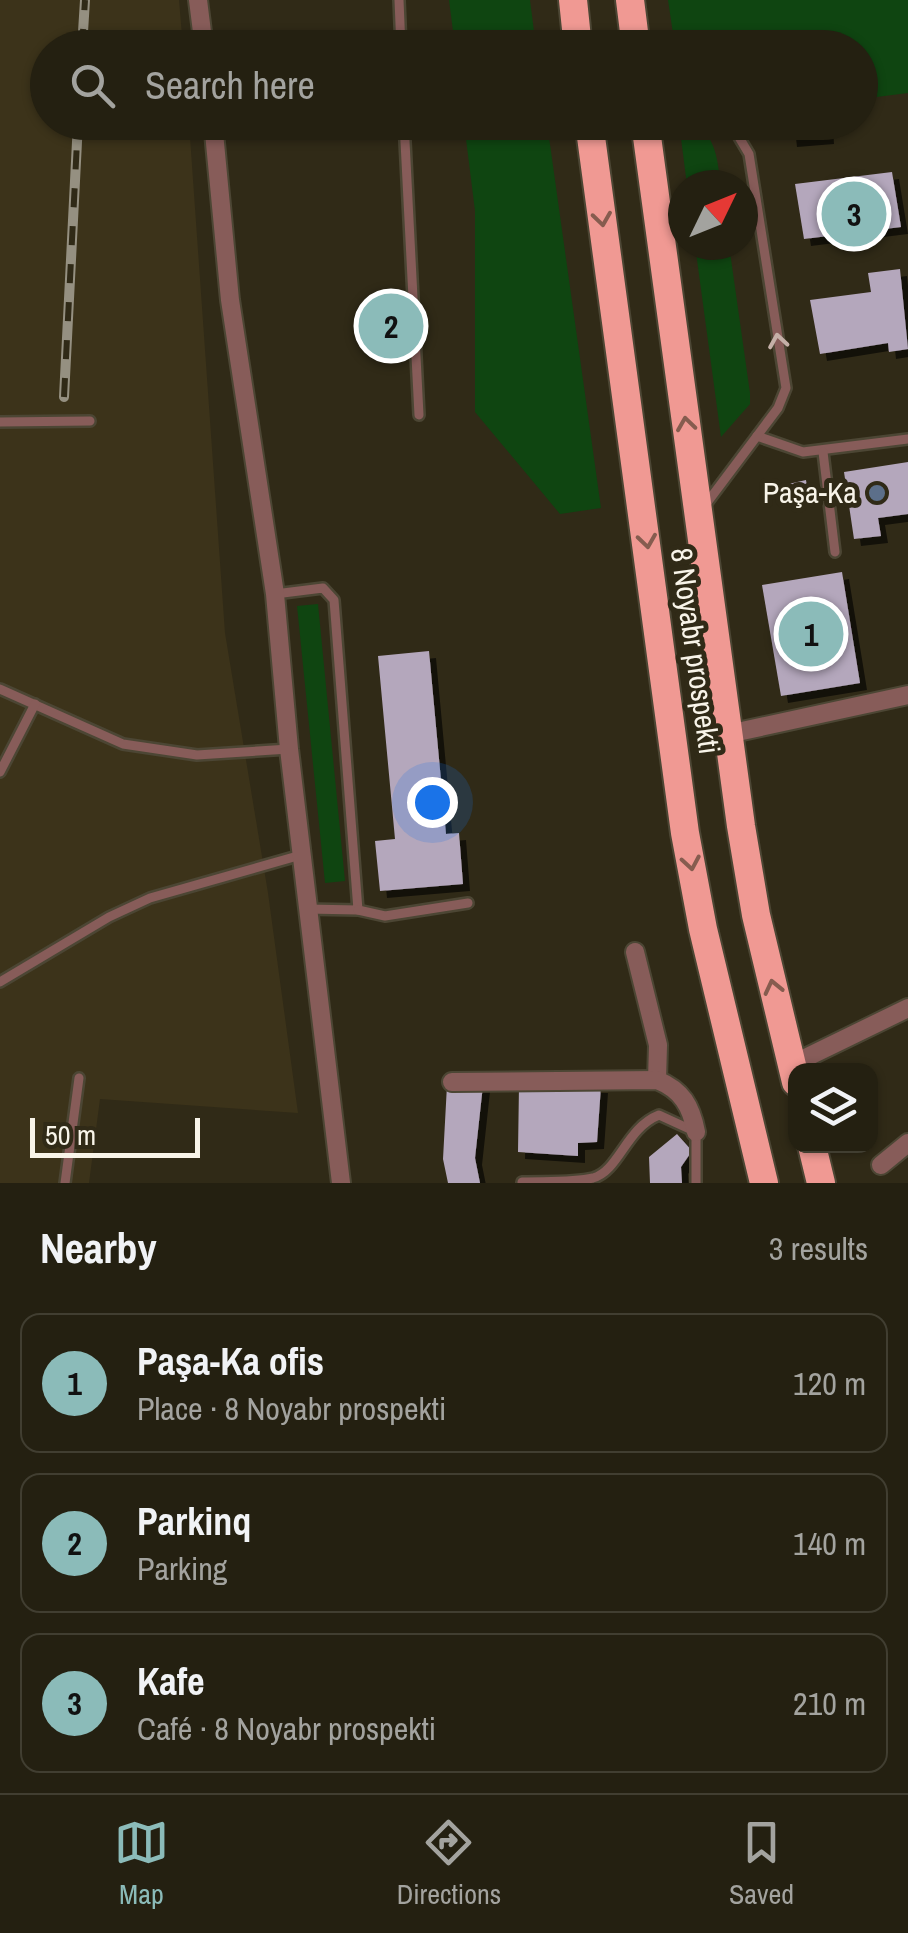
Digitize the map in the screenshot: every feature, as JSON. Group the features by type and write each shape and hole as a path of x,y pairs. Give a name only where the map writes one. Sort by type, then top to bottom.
{"highway":[{"path":"572,0 576,30"},
{"path":"630,0 634,30"},
{"name":"8 Noyabr prospekti","path":"591,140 686,834 703,929 764,1183"},
{"name":"8 Noyabr prospekti","path":"647,140 756,915 791,1063"},
{"path":"814,1153 821,1183"}],"street":[{"path":"198,0 202,30"},
{"path":"215,140 230,300 275,594 288,749 341,1183"},
{"path":"728,734 908,695"},
{"path":"635,952 658,1045 656,1080"},
{"path":"811,1063 908,1008"},
{"path":"452,1082 656,1080 671,1086 691,1107 696,1132"},
{"path":"880,1166 908,1143"}],"lane":[{"path":"399,0 400,30"},
{"path":"405,140 419,415"},
{"path":"698,514 778,408 786,388 749,154 741,140"},
{"path":"0,422 90,422"},
{"path":"757,436 803,452 908,439"},
{"path":"823,452 835,552"},
{"path":"275,594 323,588 334,600 358,910"},
{"path":"0,689 123,744 176,754 288,749"},
{"path":"0,772 35,704"},
{"path":"0,982 109,917 150,898 301,855"},
{"path":"307,909 358,910 385,916 468,903"},
{"path":"65,1183 79,1078"},
{"path":"522,1182 596,1178 612,1164 640,1122 658,1115 696,1132 696,1183"}],"shaded area":[{"path":"0,0 179,0 182,30 30,30 30,140 190,140 225,633 268,893 298,1113 100,1099 89,1183 0,1183"}],"green space":[{"path":"449,0 530,0 534,30 453,30"},
{"path":"668,0 908,0 908,93 878,97 878,30 672,30"},
{"path":"466,140 549,140 601,508 560,514 475,412 475,211"},
{"path":"681,140 710,140 718,170 685,170"},
{"path":"697,260 731,260 750,393 750,404 721,437"},
{"path":"318,604 345,881 325,883 297,606"}],"building":[{"path":"892,172 901,227 804,239 795,184"},
{"path":"900,269 908,349 889,352 888,343 820,354 810,300 871,292 868,273"},
{"name":"Paşa-Ka","path":"908,462 908,514 878,518 881,536 854,539 844,472"},
{"path":"806,480 808,494 785,499 784,485"},
{"path":"842,572 860,683 781,696 762,585"},
{"path":"429,651 446,834 459,833 463,884 380,891 375,841 395,839 378,656"},
{"path":"447,1085 483,1085 475,1158 480,1183 448,1183 443,1159"},
{"path":"519,1085 601,1086 597,1142 578,1143 578,1156 518,1152"},
{"path":"677,1134 692,1151 681,1167 682,1183 650,1183 649,1157"}],"railway":[{"path":"83,30 85,0"},
{"path":"64,397 77,140"}],"place":[{"name":"Kafe","path":"854,214"},
{"name":"Parkinq","path":"391,326"},
{"name":"Paşa-Ka","path":"877,493"},
{"name":"Paşa-Ka ofis","path":"811,634"}]}
